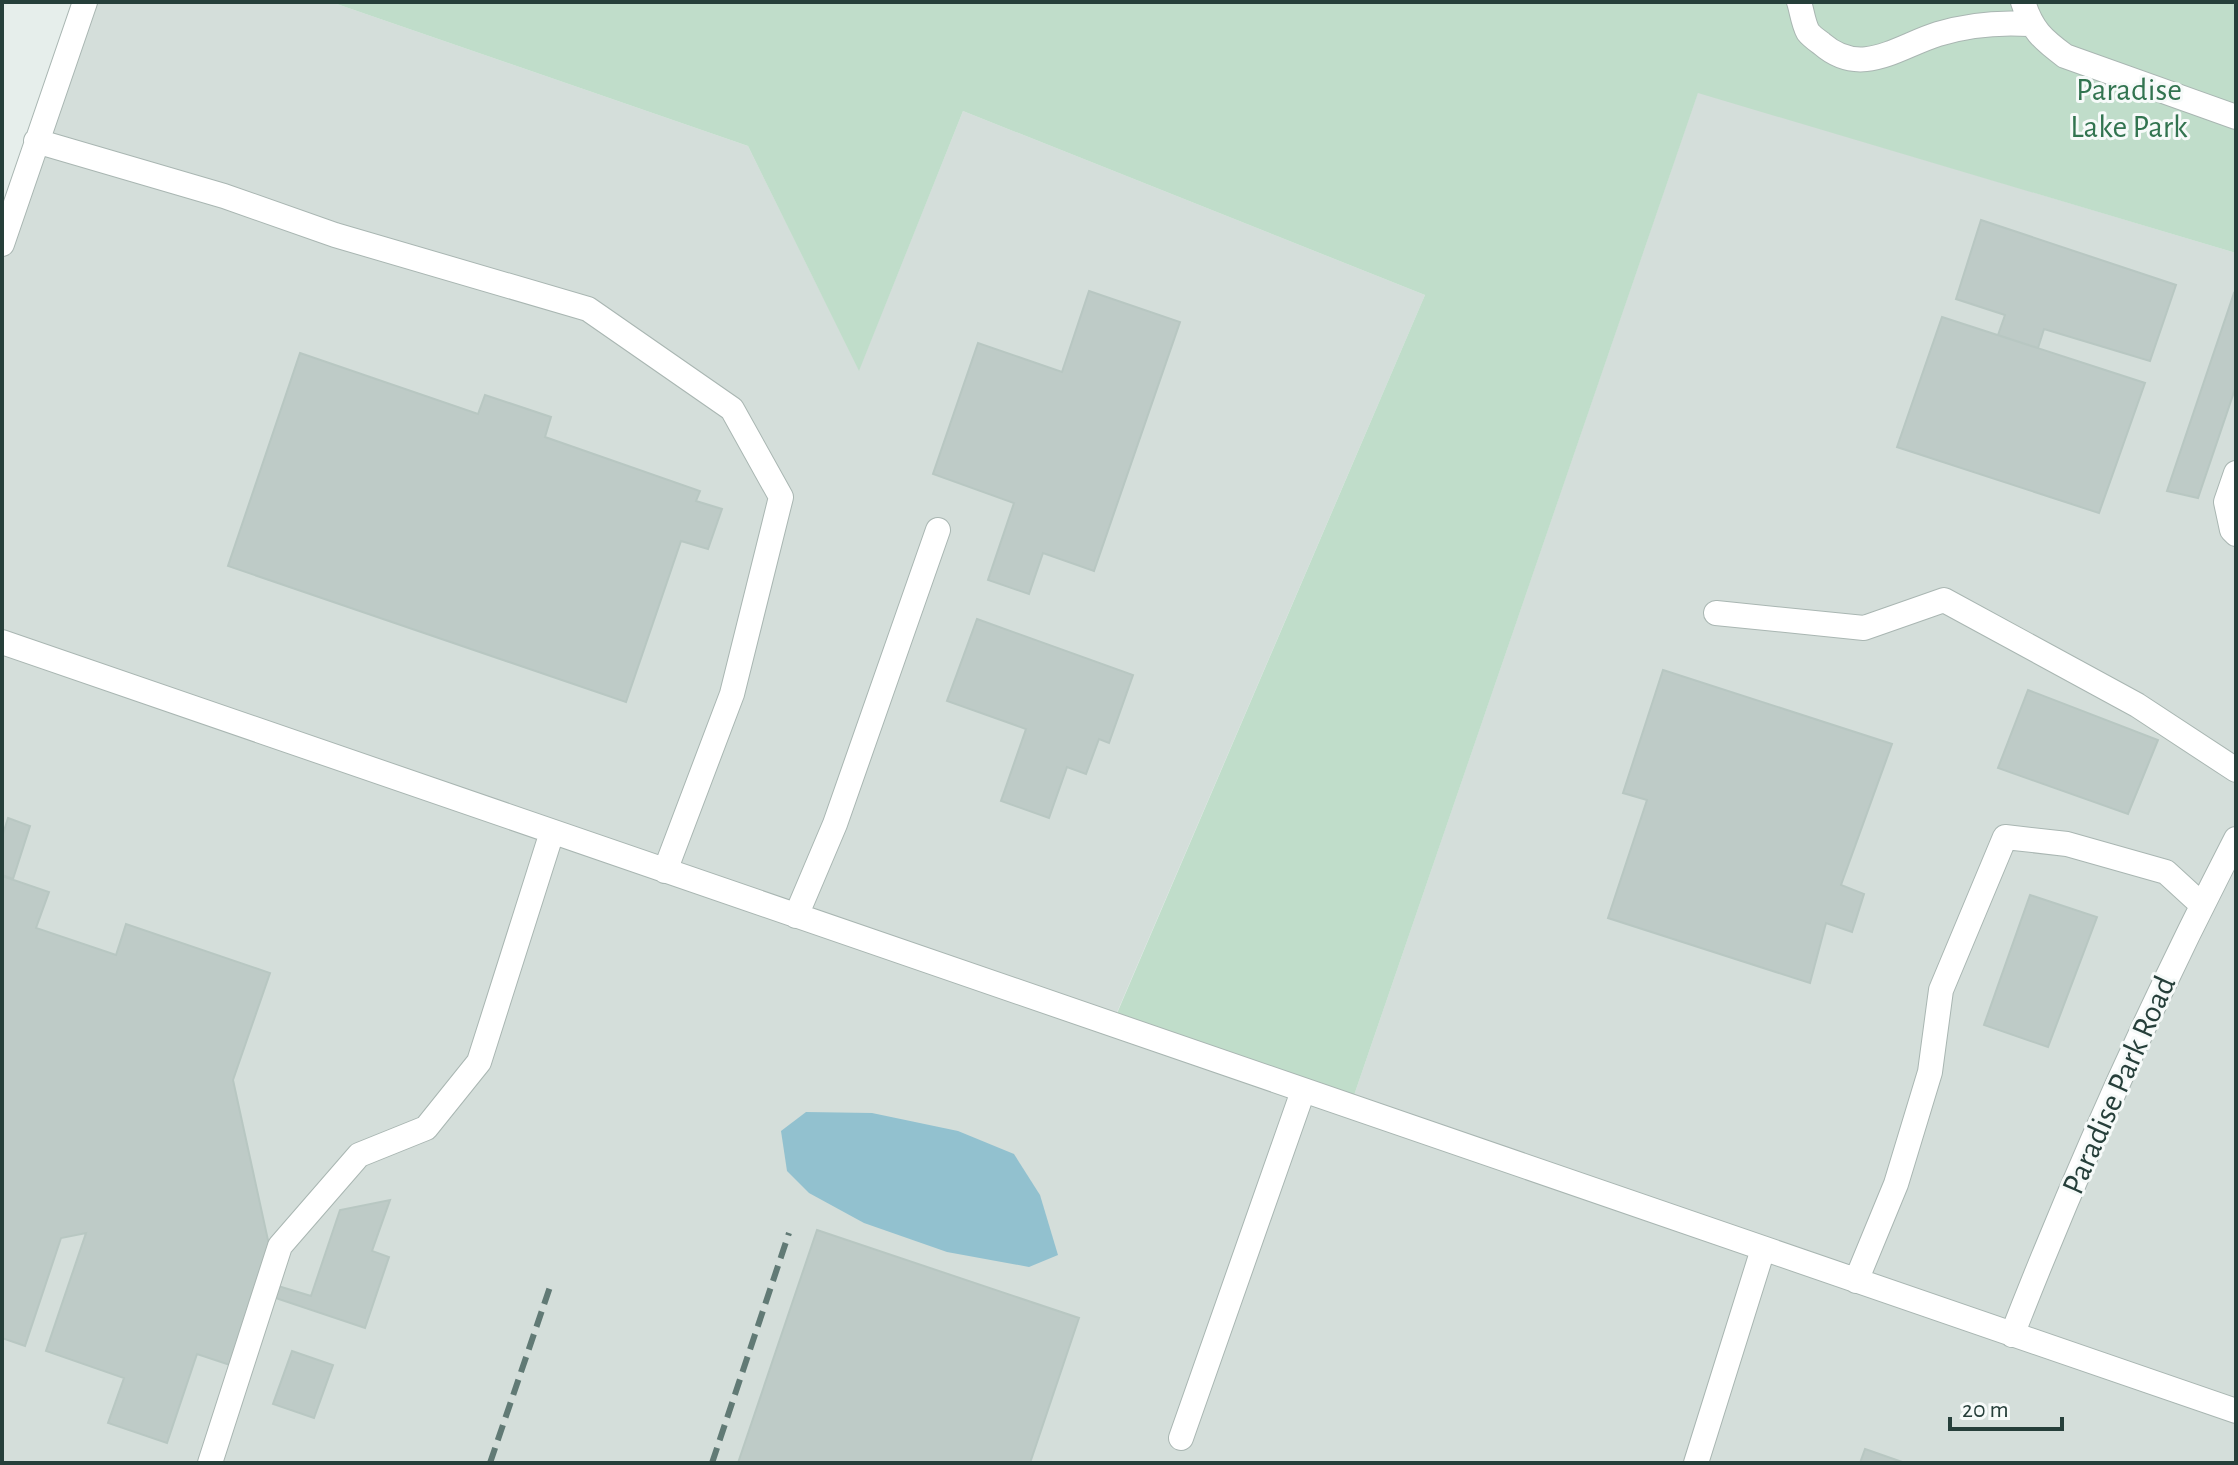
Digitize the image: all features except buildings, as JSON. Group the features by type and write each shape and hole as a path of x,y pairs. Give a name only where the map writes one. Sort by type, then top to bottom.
{"street":[{"path":"2,244 85,2"},
{"path":"1799,2 1809,33 1831,52 1855,61 1896,53 1939,34 2004,22 2026,13 2045,42 2065,56 2236,117"},
{"path":"36,141 224,196 335,235 588,309 732,409 781,497 732,694 665,871"},
{"path":"2236,473 2226,502 2232,530 2236,534"},
{"path":"796,916 835,824 938,530"},
{"path":"1716,613 1864,628 1944,600 2137,705 2236,770"},
{"path":"2,642 2236,1411"},
{"path":"210,1463 280,1246 359,1155 426,1128 479,1062 552,832"},
{"path":"1856,1281 1896,1184 1930,1072 1941,990 2005,837 2067,844 2166,872 2202,905"},
{"name":"Paradise Park Road","path":"2012,1335 2055,1224 2202,905 2236,839"},
{"path":"1181,1438 1303,1091"},
{"path":"1696,1463 1763,1249"}],"shaded area":[{"path":"85,2 331,2 748,146 859,370 963,111 1425,295 1112,1024 1350,1107 1698,92 2236,253 2236,1463 2,1463 2,244"}],"green space":[{"name":"Paradise Lake Park","path":"331,2 2236,2 2236,253 1698,93 1350,1107 1112,1025 1425,295 963,111 859,371 748,146"}],"water":[{"path":"806,1112 872,1113 958,1131 1014,1154 1040,1195 1058,1255 1029,1267 947,1252 864,1223 809,1193 787,1171 781,1131"}],"railway":[{"path":"712,1463 789,1233"},
{"path":"490,1463 550,1287"}]}
